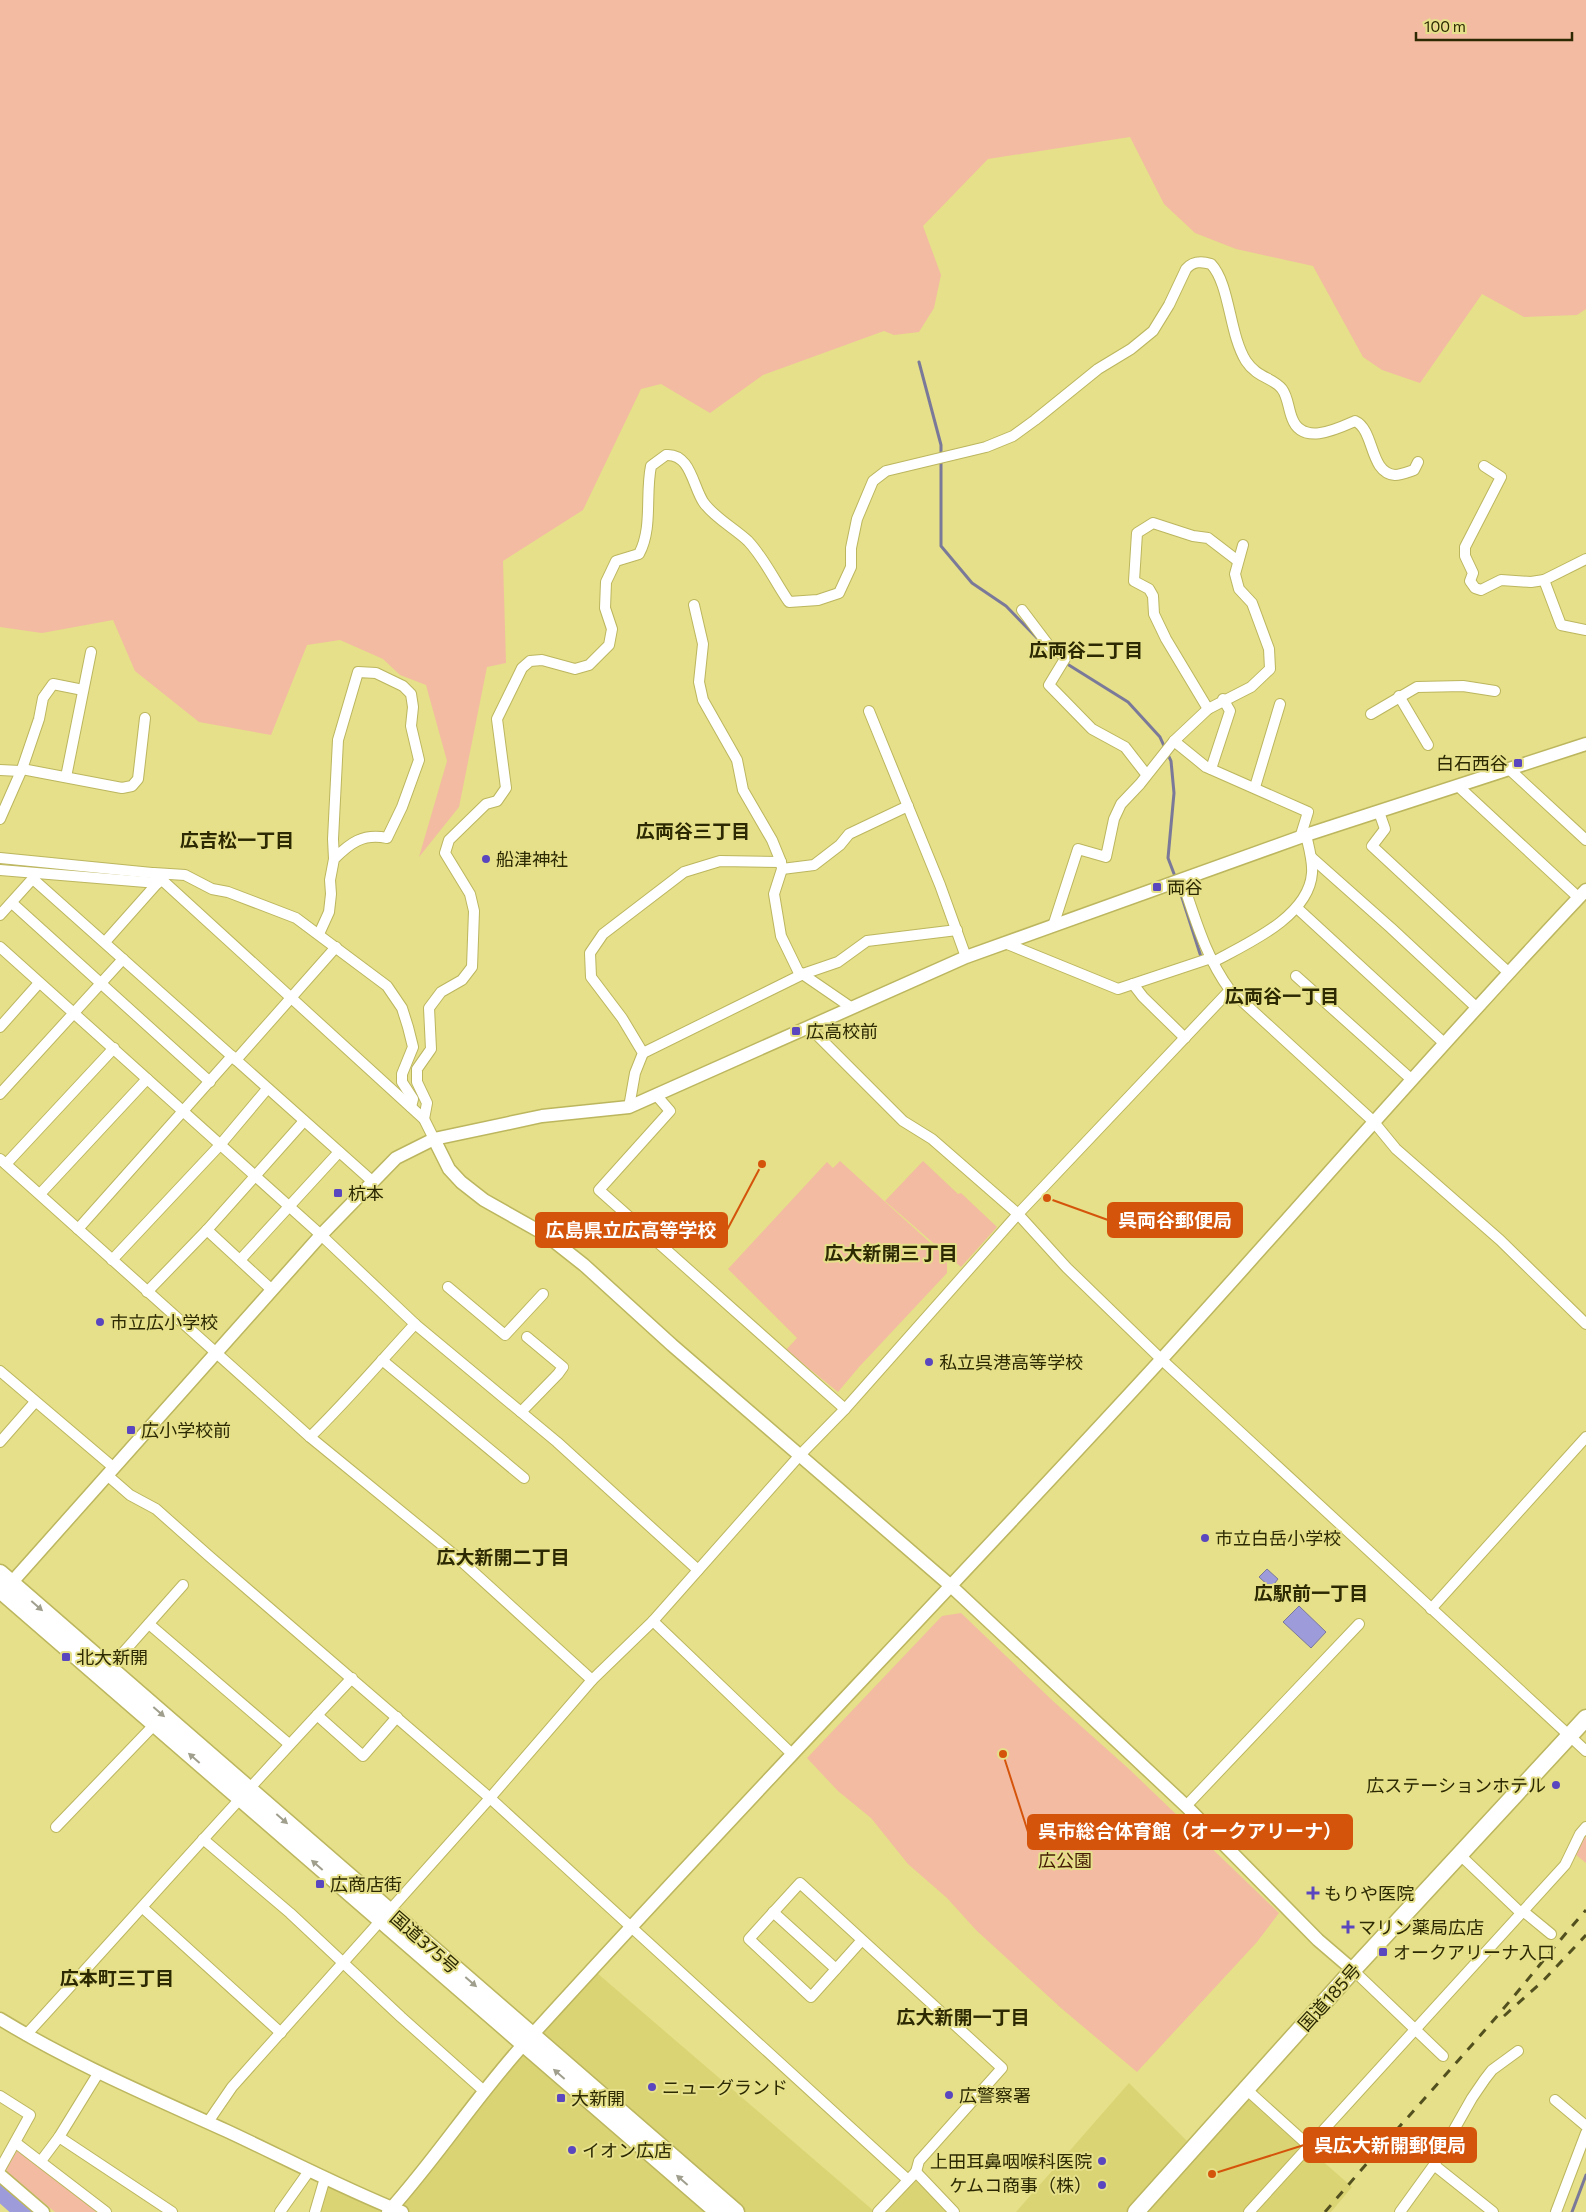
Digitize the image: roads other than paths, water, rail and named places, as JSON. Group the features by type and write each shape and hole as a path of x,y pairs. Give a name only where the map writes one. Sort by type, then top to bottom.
{"highway":[{"name":"国道375号","path":"3,1587 528,2039 736,2212"},
{"name":"国道375号","path":"105,1673 155,1724 244,1794"},
{"name":"国道185号","path":"1141,2210 1353,1970 1586,1718"},
{"name":"国道375号","path":"528,2039 714,2211"}],"street":[{"path":"424,1119 427,1103 417,1082 417,1069 431,1050 429,1008 441,992 462,980 472,967 474,911 470,894 445,853 449,840 486,804 497,801 506,788 497,719 522,668 530,662 542,660 575,669 589,665 609,645 612,629 605,608 606,582 616,561 639,554 646,542 648,482 651,466 666,455 678,458 690,472 704,503 749,542 766,564 789,602 818,600 839,593 851,567 851,548 857,519 874,481 886,471 986,447 1013,436 1098,369 1132,349 1153,331 1169,305 1186,269 1190,265 1201,261 1210,264 1219,277 1232,326 1246,361 1256,374 1280,387 1287,398 1296,426 1303,431 1324,434 1355,421 1360,423 1364,430 1381,467 1390,474 1398,475 1414,470 1418,462"},
{"path":"1484,466 1501,477 1465,547 1465,556 1473,573 1470,581 1475,588 1482,590 1501,580 1531,582 1544,580 1586,559"},
{"path":"1208,708 1166,639 1154,614 1153,596 1149,589 1134,581 1137,533 1153,522 1193,536 1208,538 1238,561"},
{"path":"1052,926 1078,849 1106,857 1114,819 1121,804 1140,784 1174,741 1208,708 1223,699 1251,687 1270,669 1270,649 1252,603 1239,589 1235,574 1243,545"},
{"path":"1544,580 1561,626 1586,630"},
{"path":"694,606 703,644 700,682 703,700 737,760 743,790 772,840 782,866 774,894 781,936 798,971 852,1008"},
{"path":"1022,610 1050,647 1066,657 1049,685 1092,729 1125,747 1146,774"},
{"path":"66,777 91,652"},
{"path":"319,934 329,912 331,894 330,880 334,859 333,839 338,740 358,672 376,673 397,682 411,694 413,707 412,726 419,760 402,807 386,838 378,836 350,843 334,859"},
{"path":"0,819 21,770 39,719 42,698 53,684 83,690"},
{"path":"1371,714 1417,687 1463,686 1495,691"},
{"path":"1399,696 1428,745"},
{"path":"1211,769 1230,711 1223,699"},
{"path":"1255,787 1280,704"},
{"path":"869,711 966,956"},
{"path":"0,770 21,770 122,788 132,786 138,779 145,718"},
{"path":"1005,943 1118,989 1212,960 1268,934 1296,908 1312,875 1311,857 1303,836 1308,812 1211,769 1174,741"},
{"path":"3,1587 322,1235 396,1158 434,1139 542,1116 629,1107 658,1096 810,1028 966,956 1303,836 1586,744"},
{"path":"1509,769 1586,840"},
{"path":"0,2019 26,2035 99,2072 394,2211 484,2091 528,2039 1162,1359 1411,1079 1582,894 1458,786"},
{"path":"643,1053 622,1018 591,977 590,953 603,934 684,872 720,861 782,866 814,865 840,845 849,834 908,806"},
{"path":"1379,812 1385,830 1372,846 1509,973"},
{"path":"1311,857 1477,1008"},
{"path":"0,858 185,876 212,889 228,892 296,918 387,986 402,1008 413,1047 402,1074 402,1082 413,1099 411,1107"},
{"path":"0,916 36,876 40,861"},
{"path":"0,870 36,876 160,881"},
{"path":"152,873 424,1119 449,1168 461,1182 484,1200 546,1235 584,1265 672,1345 951,1586 1186,1806 1318,1940 1353,1970 1443,2056"},
{"path":"36,876 123,959 372,1181"},
{"path":"1182,880 1202,939 1218,974 1230,990 1373,1122 1396,1149 1500,1240 1586,1324"},
{"path":"105,942 160,881"},
{"path":"12,903 102,982 210,1082"},
{"path":"1296,908 1444,1043"},
{"path":"629,1107 634,1073 643,1053 803,974 838,962 867,941 957,930"},
{"path":"78,1229 210,1082 291,998 336,947"},
{"path":"2,953 114,1048 322,1235 415,1324 521,1412 698,1570"},
{"path":"0,1094 123,959"},
{"path":"1296,976 1411,1079"},
{"path":"0,1027 39,983"},
{"path":"1133,984 1143,997 1185,1038"},
{"path":"208,2122 232,2087 490,1798 592,1680 653,1621 1018,1214 1230,990"},
{"path":"810,1028 903,1121 932,1139 1018,1214 1067,1268 1162,1359 1586,1751"},
{"path":"114,1048 3,1161 310,1437 458,1558 592,1680"},
{"path":"40,1194 147,1079"},
{"path":"112,1260 220,1144 267,1089"},
{"path":"658,1096 670,1111 599,1190 845,1409"},
{"path":"147,1292 207,1230 304,1121"},
{"path":"240,1260 338,1152"},
{"path":"207,1230 272,1290"},
{"path":"448,1287 505,1335 543,1294"},
{"path":"310,1437 339,1409 415,1324"},
{"path":"521,1412 563,1367 527,1338"},
{"path":"382,1360 524,1478"},
{"path":"0,1371 110,1471 130,1495 156,1509 490,1798 908,2180"},
{"path":"0,1442 35,1402"},
{"path":"1431,1609 1586,1437"},
{"path":"105,1673 183,1585"},
{"path":"653,1621 792,1754"},
{"path":"148,1624 289,1744"},
{"path":"1186,1806 1359,1624"},
{"path":"26,2035 143,1908 289,1744 352,1678"},
{"path":"317,1715 363,1756 397,1717"},
{"path":"56,1827 155,1724"},
{"path":"1249,2212 1565,1865 1586,1827"},
{"path":"203,1839 290,1913 343,1964 484,2091"},
{"path":"1460,1854 1522,1912 1551,1934"},
{"path":"862,1940 811,1997 749,1939 800,1883 1002,2068 919,2161 916,2172 878,2212"},
{"path":"143,1908 281,2033"},
{"path":"773,1912 836,1969"},
{"path":"1400,2212 1434,2166 1472,2098 1485,2079 1492,2070 1518,2050"},
{"path":"41,2160 60,2136 99,2072"},
{"path":"1246,2089 1309,2146"},
{"path":"0,2096 30,2115 0,2169"},
{"path":"1554,2100 1586,2126"},
{"path":"1556,2212 1586,2134"},
{"path":"60,2136 172,2212"},
{"path":"16,2143 41,2160 106,2212"},
{"path":"1434,2166 1493,2212"},
{"path":"280,2212 309,2171"},
{"path":"916,2172 954,2212"},
{"path":"0,2175 43,2212"},
{"path":"315,2212 325,2178"}],"water":[{"path":"1267,1569 1278,1579 1271,1588 1259,1577"},
{"path":"1299,1606 1326,1632 1311,1648 1283,1622"}],"waterway":[{"path":"919,362 941,445 941,546 972,583 1006,606 1039,640"},
{"path":"1064,662 1128,702 1160,737 1171,761 1174,793 1168,858 1176,879"},
{"path":"1178,885 1202,960"},
{"path":"1572,2212 1586,2175"},
{"path":"0,2191 24,2212"}],"railway":[{"path":"1325,2212 1498,2015 1586,1910"},
{"path":"1504,2016 1543,1981 1586,1935"}],"place":[{"name":"白石西谷","path":"1518,763"},
{"name":"船津神社","path":"486,859"},
{"name":"両谷","path":"1157,887"},
{"name":"広高校前","path":"796,1031"},
{"name":"広島県立広高等学校","path":"762,1164"},
{"name":"杭本","path":"338,1193"},
{"name":"呉両谷郵便局","path":"1047,1198"},
{"name":"市立広小学校","path":"100,1322"},
{"name":"私立呉港高等学校","path":"929,1362"},
{"name":"広小学校前","path":"131,1430"},
{"name":"市立白岳小学校","path":"1205,1538"},
{"name":"北大新開","path":"66,1657"},
{"name":"呉市総合体育館（オークアリーナ）","path":"1003,1754"},
{"name":"広ステーションホテル","path":"1556,1785"},
{"name":"広商店街","path":"320,1884"},
{"name":"もりや医院","path":"1313,1893"},
{"name":"マリン薬局広店","path":"1348,1927"},
{"name":"オークアリーナ入口","path":"1383,1952"},
{"name":"ニューグランド","path":"652,2087"},
{"name":"広警察署","path":"949,2095"},
{"name":"大新開","path":"561,2098"},
{"name":"イオン広店","path":"572,2150"},
{"name":"上田耳鼻咽喉科医院","path":"1102,2161"},
{"name":"呉広大新開郵便局","path":"1212,2174"},
{"name":"ケムコ商事（株）","path":"1102,2185"}],"district":[{"name":"広両谷二丁目","path":"1086,649"},
{"name":"広両谷三丁目","path":"693,830"},
{"name":"広吉松一丁目","path":"237,839"},
{"name":"広両谷一丁目","path":"1282,995"},
{"name":"広大新開三丁目","path":"891,1252"},
{"name":"広大新開二丁目","path":"503,1556"},
{"name":"広駅前一丁目","path":"1311,1592"},
{"name":"広本町三丁目","path":"117,1977"},
{"name":"広大新開一丁目","path":"963,2016"}],"park label":[{"name":"広公園","path":"1065,1860"}]}
